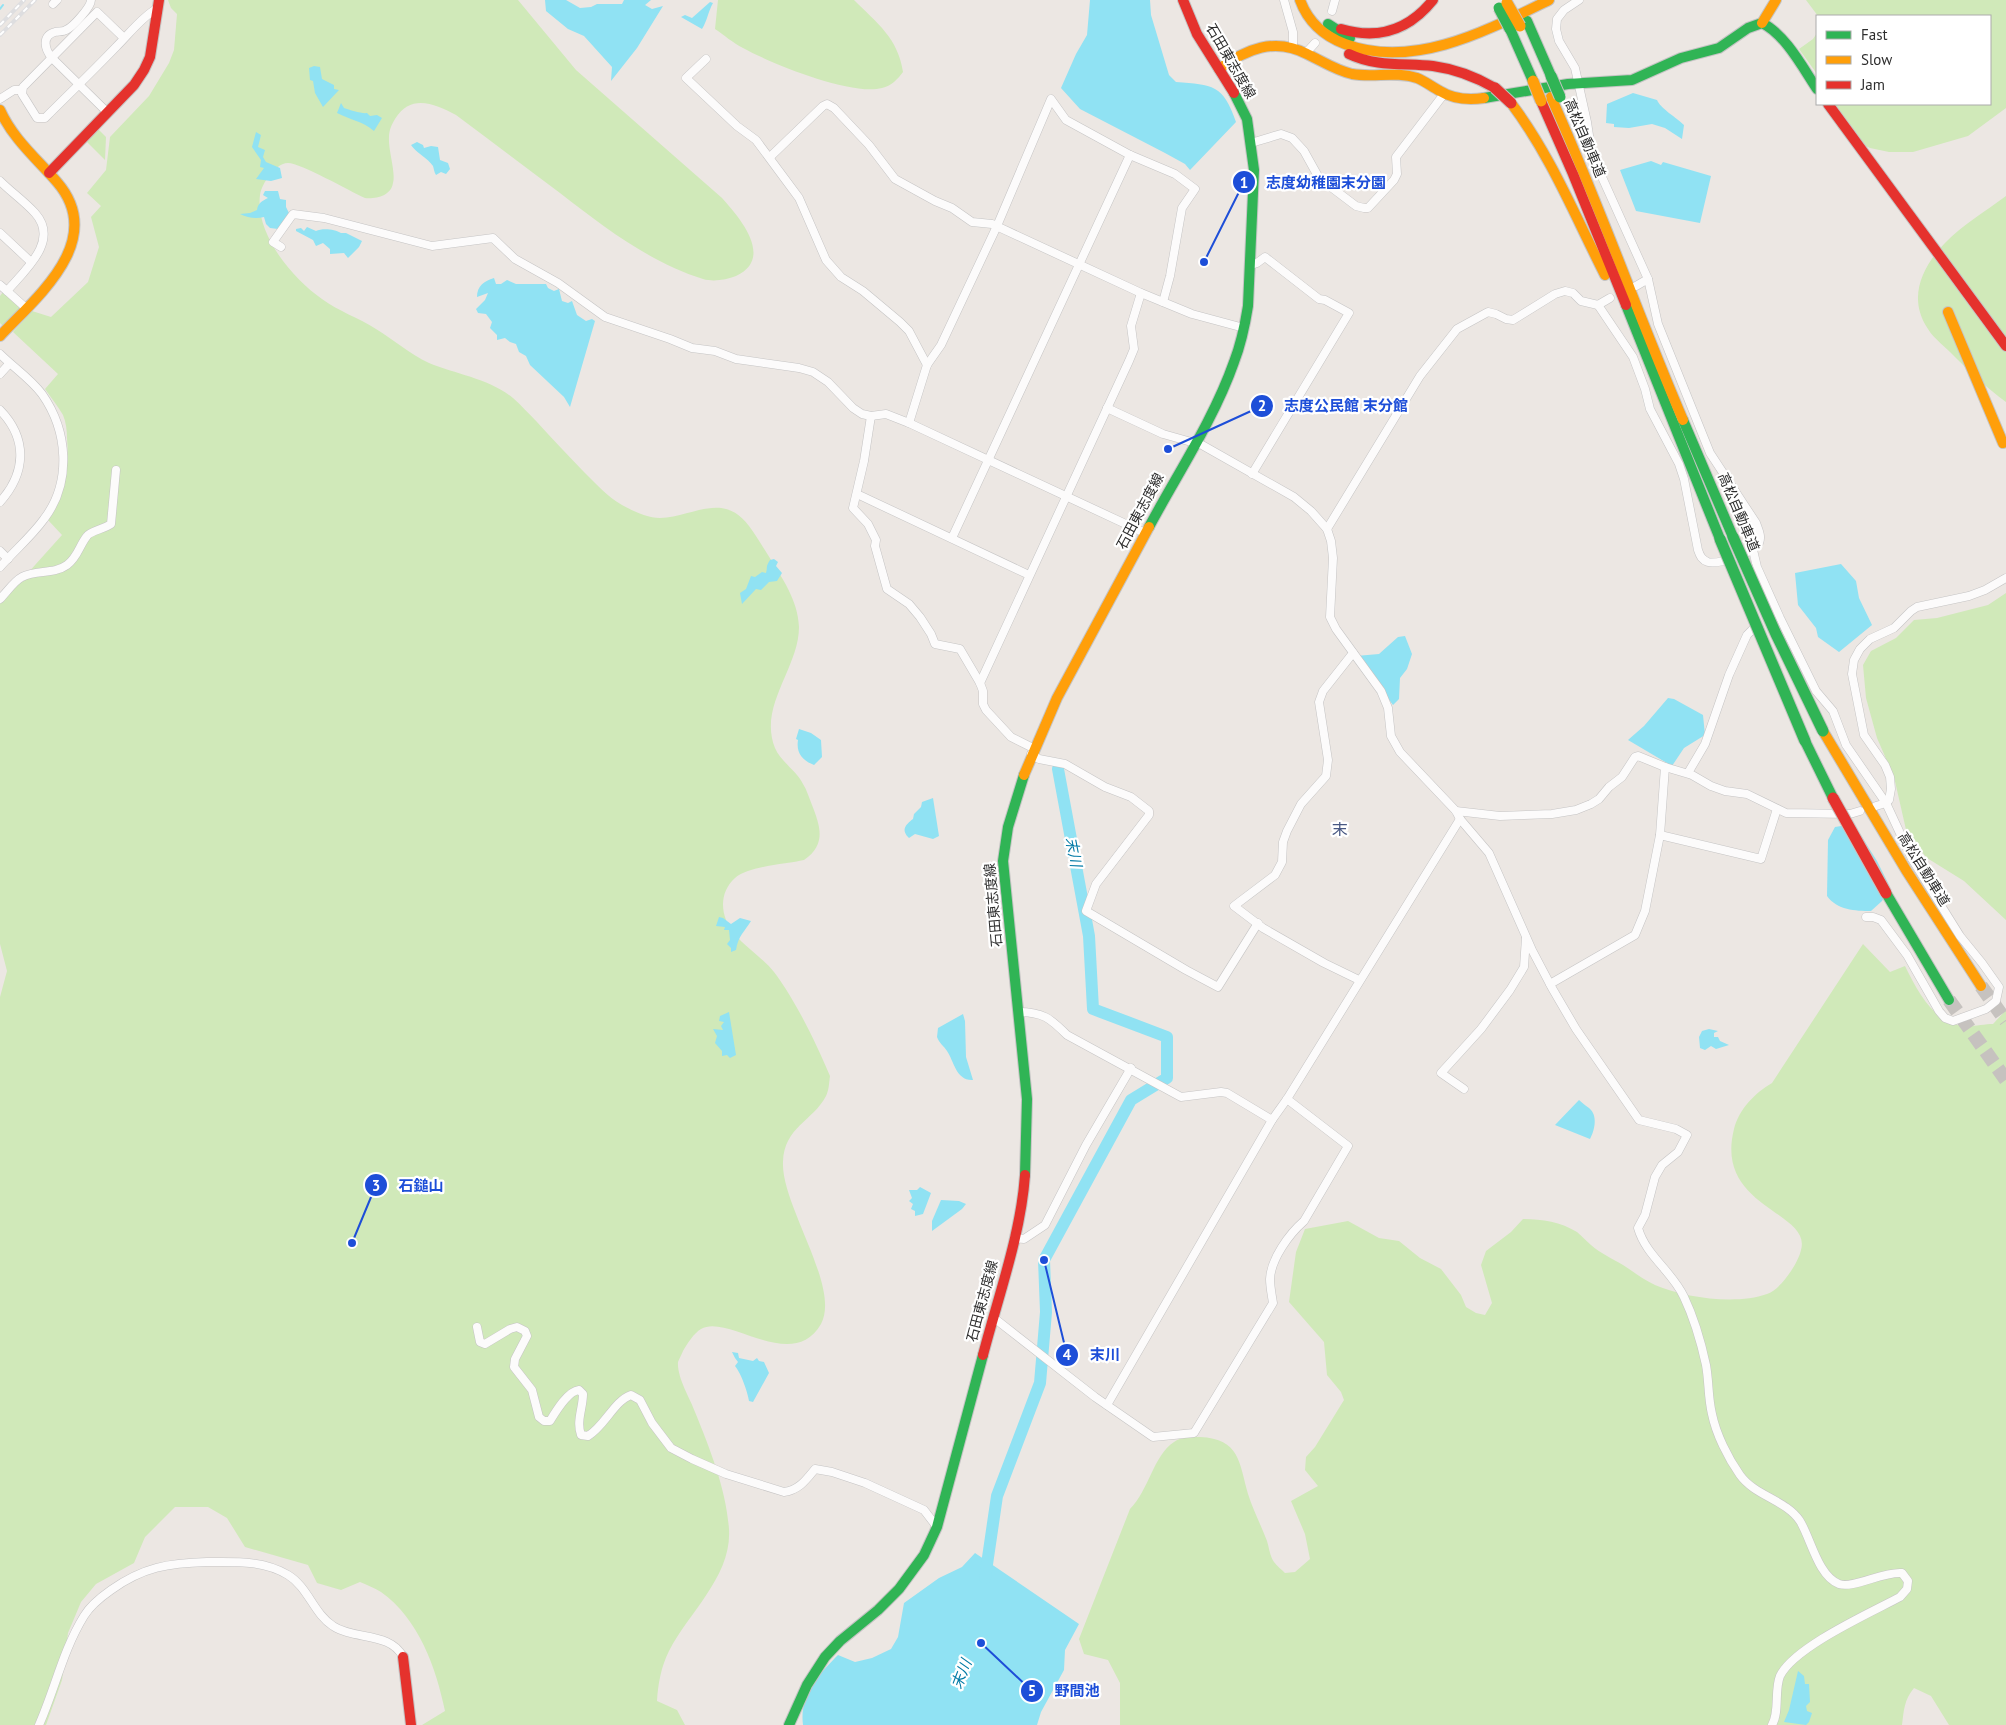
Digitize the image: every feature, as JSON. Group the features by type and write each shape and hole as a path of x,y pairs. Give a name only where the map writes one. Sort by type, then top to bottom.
{"main road":[{"name":"石田東志度線","path":"789,1725 814,1671 832,1648 901,1588 918,1565 937,1527 994,1318 1024,1191 1028,1132 1027,1099 1003,861 1011,811 1043,722 1219,400 1235,361 1244,328 1248,306 1251,265 1254,170 1247,120 1233,91 1197,34 1184,0"},
{"path":"1300,0 1312,22 1326,30 1345,46 1380,52 1411,50 1441,45 1472,36 1549,0"},
{"path":"1308,0 1338,47 1353,56 1372,62 1432,66 1453,70 1473,75 1495,88 1530,125 1555,172 1599,240 1613,272"},
{"path":"1326,30 1372,34 1389,33 1410,24 1426,10 1433,0"},
{"path":"1326,30 1371,45 1400,45 1456,34 1489,22 1535,0"},
{"path":"1762,23 1776,0"},
{"path":"1505,2 1519,25 1551,98"},
{"path":"1505,2 1519,25"},
{"path":"49,172 134,85 147,65 157,5"},
{"path":"1219,69 1243,53 1261,45 1279,45 1293,48 1342,72 1361,76 1383,77 1399,75 1415,77 1427,82 1444,94 1476,99 1578,82 1625,83 1641,78 1680,58 1706,53 1722,47 1752,25 1762,23 1770,26 1780,36 1816,88"},
{"name":"高松自動車道","path":"1519,25 1582,165 1599,240"},
{"name":"高松自動車道","path":"1551,98 1599,240 1662,371 1776,634 1823,731 1906,870 1981,986"},
{"path":"1829,105 2006,346"},
{"path":"0,110 12,132 65,191 72,205 75,220 75,238 72,250 62,267 0,336"},
{"name":"高松自動車道","path":"1613,272 1651,372 1805,740 1832,798 1948,1000"},
{"path":"1948,312 2003,443 2006,442"},
{"path":"404,1657 411,1725"}],"street":[{"path":"91,0 90,6 68,30 53,32 45,45 47,52 52,58 107,112"},
{"path":"1284,0 1293,32 1293,48"},
{"path":"1332,11 1335,0"},
{"path":"1327,529 1420,376 1456,329 1488,312 1506,320 1513,320 1555,294 1565,291 1573,293 1581,301 1598,305 1633,357 1650,409 1684,479 1698,550 1702,559 1710,563 1718,562 1753,550 1759,542 1760,532 1756,523 1710,453 1658,324 1648,279 1592,155 1575,68 1559,41 1556,29 1557,20 1564,10 1579,0"},
{"path":"21,90 37,118 45,118 157,5"},
{"path":"3,97 14,90 21,90 97,12 124,38"},
{"path":"1306,54 1315,43"},
{"path":"706,59 686,78 737,126 756,140 798,198 826,260 841,277 863,291 900,322 909,332 927,365"},
{"path":"1250,143 1281,134 1292,138 1304,151 1319,178 1356,206 1368,208 1394,180 1397,174 1396,157 1444,94"},
{"path":"910,423 927,365 941,344 997,226 1051,99 1066,120 1130,154 1175,174 1194,189 1182,208 1170,276 1163,302"},
{"path":"770,157 827,104 834,108 869,145 895,179 934,201 952,208 972,222 997,226 1140,293 1192,314 1244,328"},
{"path":"952,538 1130,154"},
{"path":"0,182 36,214 43,226 44,238 42,247 7,291"},
{"path":"281,247 273,242 293,214 324,218 432,246 493,238 515,259 558,283 605,318 692,348 715,351 736,359 813,372 828,382 853,408 871,416 886,414 910,423 1145,533"},
{"path":"0,233 31,262"},
{"path":"1251,265 1265,257 1320,300 1325,300 1349,313 1252,474"},
{"path":"1636,286 1648,279"},
{"path":"0,285 26,308"},
{"path":"980,683 1134,349 1131,326 1140,293"},
{"path":"1598,305 1610,298"},
{"path":"0,354 41,392 54,413 60,432 64,462 53,504 45,518 0,568"},
{"path":"0,374 10,364"},
{"path":"1108,408 1163,434 1194,443 1294,496 1327,529 1333,558 1330,617 1384,696 1388,708 1391,736 1400,752 1456,811 1460,819 1488,853 1532,950 1550,984 1576,1028 1639,1120 1676,1129 1687,1135 1678,1152 1662,1165 1655,1177 1645,1215 1638,1228 1642,1240 1678,1285 1684,1297 1695,1325 1706,1366 1712,1415 1720,1436 1740,1476 1786,1508 1798,1519 1822,1568 1829,1577 1840,1584 1852,1584 1894,1572 1902,1573 1908,1582 1907,1589 1900,1597 1828,1636 1788,1663 1780,1678 1772,1725"},
{"path":"0,410 8,418 16,434 21,451 18,474 14,485 0,502"},
{"path":"871,416 853,508 868,524 876,540 875,546 887,589 909,604 920,617 935,644 960,649 980,683 983,691 983,704 986,710 1011,736 1032,751 1039,759 1065,764 1105,787 1131,797 1149,811 1149,815 1096,884 1086,911 1218,987 1258,923"},
{"path":"0,599 21,577 34,573 48,573 66,566 76,556 86,536 91,532 103,530 111,524 116,470"},
{"path":"857,494 1029,575"},
{"path":"1753,550 1758,567 1780,618 1816,691 1833,711 1846,745 1886,804 1912,859 1960,936 1999,987 1996,1001 1986,1009 1953,1021 1945,1018 1939,1011 1907,955 1881,920 1873,916 1866,917"},
{"path":"0,551 8,559"},
{"path":"1876,806 1886,804 1889,800 1891,789 1890,776 1885,765 1864,735 1852,674 1854,660 1860,649 1870,639 1894,628 1910,611 1917,607 1969,596 1985,590 2006,578"},
{"path":"1688,773 1704,744 1729,675 1748,636 1752,630 1780,618"},
{"path":"1353,653 1323,691 1320,702 1328,760 1326,776 1301,804 1287,831 1283,842 1282,862 1274,875 1234,906 1258,923 1324,963 1359,980"},
{"path":"1456,811 1500,816 1552,814 1570,811 1591,804 1599,799 1609,787 1622,777 1635,757 1638,756 1665,767 1688,773 1710,786 1725,791 1747,794 1777,809 1797,814 1850,814 1860,811"},
{"path":"1550,984 1635,935 1645,911 1660,835 1665,767"},
{"path":"1664,788 1672,790"},
{"path":"1660,835 1761,859 1777,809"},
{"path":"1107,1405 1272,1120 1287,1099 1460,819"},
{"path":"1464,1088 1441,1073 1481,1028 1524,967 1526,934"},
{"path":"1018,1012 1035,1012 1054,1021 1067,1035 1131,1068 1181,1097 1221,1092 1227,1093 1272,1120"},
{"path":"1014,1238 1024,1239 1045,1225 1086,1144 1131,1068"},
{"path":"994,1318 1107,1405 1152,1437 1194,1433 1273,1303 1270,1281 1274,1262 1294,1229 1304,1221 1348,1146 1287,1099"},
{"path":"476,1327 480,1342 485,1344 510,1329 517,1327 525,1331 527,1336 515,1359 514,1367 532,1390 539,1417 544,1421 550,1421 569,1395 574,1390 579,1390 583,1394 583,1400 579,1429 581,1435 588,1436 604,1422 624,1397 631,1395 640,1400 652,1422 671,1448 692,1460 735,1477 784,1492 792,1491 802,1485 815,1469 832,1472 865,1483 924,1510 937,1527"},
{"path":"39,1725 70,1644 85,1615 102,1596 128,1578 150,1568 178,1562 253,1563 273,1568 290,1576 304,1590 320,1614 333,1627 350,1634 391,1643 399,1648 404,1657"}],"green space":[{"path":"168,0 518,0 576,70 722,198 737,216 750,237 753,259 747,268 736,276 711,280 683,272 646,253 610,231 456,115 440,107 424,103 408,106 401,111 392,125 389,142 394,178 392,187 386,194 374,198 365,198 314,172 294,164 285,163 275,169 266,180 260,195 263,225 278,254 299,279 322,299 383,333 429,363 483,381 504,391 522,407 602,490 626,507 655,518 672,517 718,508 729,510 739,516 752,529 779,572 796,608 799,627 797,642 775,702 771,732 775,748 781,758 797,774 807,791 819,827 819,841 816,848 804,860 758,868 735,878 725,892 723,908 726,920 734,934 769,966 790,996 812,1036 830,1076 826,1096 788,1140 783,1162 785,1180 791,1200 817,1268 823,1289 825,1308 821,1324 809,1338 794,1344 777,1343 713,1326 701,1329 696,1333 683,1351 678,1362 682,1381 712,1455 725,1499 729,1529 728,1546 717,1578 677,1636 660,1676 657,1701 677,1710 685,1725 422,1725 445,1711 437,1678 424,1646 416,1630 394,1603 379,1591 360,1582 341,1590 317,1583 308,1565 245,1547 227,1518 208,1507 175,1507 145,1537 134,1563 96,1584 81,1602 68,1633 62,1680 46,1725 0,1725 0,997 7,971 0,944 0,604 62,535 48,520 64,480 68,449 67,429 63,415 45,389 58,374 13,332 32,311 51,317 88,282 99,247 91,217 101,206 87,193 106,170 110,137 149,96 169,63 174,50 177,14 171,8"},
{"path":"718,0 854,0 891,40 903,72 897,80 888,86 868,89 832,83 792,70 756,55 715,29"},
{"path":"1806,0 2006,0 2006,108 1968,136 1913,152 1889,152 1870,148 1845,136 1838,128 1833,116 1833,105 1991,105 1991,15 1817,15"},
{"path":"1816,34 1816,73 1799,49"},
{"path":"98,129 106,137 105,160 86,141"},
{"path":"2006,196 2006,402 1973,374 1931,333 1922,317 1918,294 1924,273 1945,243 1966,224"},
{"path":"3,292 21,309 4,327 0,323 0,296"},
{"path":"2006,593 2006,920 1964,881 1927,858 1907,834 1894,777 1877,738 1866,698 1863,665 1871,651 1896,638 1914,620 1937,618 1988,605"},
{"path":"1863,944 1890,972 1905,966 1926,1002 1948,1021 1966,1026 1993,1024 2006,1010 2006,1725 1949,1725 1931,1696 1914,1688 1906,1701 1902,1725 1120,1725 1120,1683 1108,1660 1084,1654 1079,1639 1130,1509 1167,1448 1180,1439 1197,1437 1223,1442 1230,1447 1236,1454 1250,1500 1274,1562 1285,1573 1295,1572 1310,1559 1305,1534 1291,1501 1318,1486 1305,1470 1306,1457 1315,1447 1344,1400 1341,1392 1327,1375 1324,1342 1289,1302 1296,1252 1305,1229 1348,1221 1379,1238 1399,1241 1420,1258 1441,1269 1461,1295 1466,1307 1476,1313 1485,1315 1492,1303 1481,1265 1486,1251 1511,1232 1523,1219 1551,1222 1571,1229 1602,1253 1647,1281 1667,1290 1711,1299 1741,1299 1772,1292 1788,1276 1796,1262 1801,1250 1800,1237 1792,1226 1749,1192 1738,1176 1732,1155 1734,1129 1748,1102 1772,1083"}],"water":[{"path":"545,0 566,0 580,8 591,7 597,4 622,4 624,0 651,0 645,5 652,9 663,6 637,48 611,81 612,67 584,36 568,29 546,11"},
{"path":"1090,0 1150,0 1151,15 1169,75 1176,82 1199,84 1215,89 1226,100 1236,122 1190,170 1185,164 1080,109 1061,88 1076,54 1087,35"},
{"path":"710,2 713,3 702,29 681,17 685,15 692,18"},
{"path":"314,66 320,67 322,79 334,85 334,89 339,90 323,107 315,93 313,81 310,80 309,68"},
{"path":"1633,93 1657,100 1665,110 1684,125 1682,139 1665,128 1652,124 1629,128 1614,127 1614,124 1606,123 1607,104"},
{"path":"341,103 344,108 367,113 370,116 377,115 382,118 374,131 337,113"},
{"path":"256,132 261,135 258,147 265,150 263,157 266,162 280,168 282,178 271,181 256,179 264,168 260,167 261,160 252,147"},
{"path":"417,142 423,145 424,148 438,147 440,160 448,163 450,169 446,174 441,172 436,175 431,163 411,145"},
{"path":"1651,161 1661,165 1663,162 1711,176 1700,223 1636,211 1620,170"},
{"path":"265,191 278,191 280,199 286,200 286,207 289,213 278,229 270,228 266,224 264,217 252,218 240,214 257,210 258,206 268,198 263,195"},
{"path":"307,227 316,231 328,229 346,233 362,241 348,258 344,253 330,254 330,249 323,243 316,246 313,240 296,231 296,229 301,228 304,231"},
{"path":"494,278 496,284 501,284 507,280 516,284 546,284 548,288 554,291 559,289 562,301 568,303 572,301 577,315 586,321 592,319 595,321 570,407 564,397 530,365 526,356 519,352 516,344 505,338 497,340 497,335 490,328 492,322 486,314 478,313 476,309 485,300 488,293 477,297 478,290 484,282"},
{"path":"774,559 778,562 776,566 782,573 777,581 769,582 761,590 756,589 742,604 740,593 746,589 751,576 755,577 762,572 766,573 768,563"},
{"path":"1841,564 1856,581 1859,598 1872,625 1839,652 1818,637 1816,628 1798,605 1795,573"},
{"path":"1405,636 1412,654 1407,669 1400,678 1399,699 1393,705 1356,656 1379,654 1398,637"},
{"path":"1668,698 1674,699 1703,715 1705,735 1684,748 1672,766 1628,740 1644,726"},
{"path":"799,729 811,733 821,740 822,757 814,765 806,761 799,752 798,740 796,739"},
{"path":"933,798 939,836 933,839 915,834 909,838 905,832 906,826 921,807 922,802"},
{"path":"1855,826 1877,861 1890,887 1882,901 1871,911 1841,907 1827,896 1828,840 1835,827"},
{"path":"719,917 731,924 740,918 751,921 740,937 736,950 731,952 731,948 727,944 730,940 729,930 724,930 725,927 716,926"},
{"path":"729,1012 736,1055 730,1058 727,1055 722,1056 722,1051 715,1043 717,1036 713,1029 723,1030 721,1026 724,1022 719,1021 720,1016"},
{"path":"963,1014 965,1021 966,1057 973,1080 959,1074 937,1037 938,1028"},
{"path":"1709,1029 1718,1031 1714,1033 1714,1037 1718,1037 1720,1041 1729,1045 1716,1049 1711,1046 1705,1050 1700,1048 1699,1037 1702,1031"},
{"path":"1579,1100 1594,1115 1594,1127 1590,1139 1555,1125"},
{"path":"920,1187 931,1193 923,1214 915,1216 915,1211 911,1209 913,1204 909,1201 912,1198 909,1190 917,1190"},
{"path":"941,1200 959,1201 966,1204 932,1231 932,1221"},
{"path":"732,1352 738,1353 739,1358 753,1361 757,1358 759,1361 764,1362 769,1373 753,1402 749,1401 740,1373 735,1366 738,1362"},
{"path":"975,1553 1079,1624 1065,1650 1064,1670 1041,1712 1037,1725 803,1725 804,1705 807,1695 824,1670 838,1655 855,1662 872,1658 891,1649 898,1637 904,1603 939,1578 962,1567"},
{"path":"1798,1671 1804,1676 1805,1684 1809,1684 1810,1702 1806,1706 1807,1711 1812,1713 1806,1725 1784,1722 1789,1710"}],"waterway":[{"path":"0,9 3,5"},
{"name":"末川","path":"985,1578 997,1496 1040,1383 1046,1312 1044,1260 1131,1100 1167,1078 1167,1037 1093,1009 1089,936 1058,769"}],"tunnel":[{"path":"1981,986 2006,1021"},
{"path":"1949,1000 2006,1080"}],"railway":[{"path":"0,25 24,0"},
{"path":"0,35 35,0"}],"traffic: fast":[{"path":"1499,8 1510,29"},
{"path":"1527,21 1551,76"},
{"path":"1484,98 1568,84 1632,80 1681,58 1719,48 1748,28 1762,23 1786,43 1816,87"},
{"path":"1328,24 1350,38"},
{"path":"1510,29 1533,81"},
{"path":"1551,76 1560,97"},
{"path":"1149,527 1195,446 1226,383 1241,341 1246,320 1254,170 1247,119 1234,93"},
{"path":"1626,305 1720,539"},
{"path":"1683,420 1733,537"},
{"path":"1733,537 1776,634 1823,731"},
{"path":"1720,539 1805,741"},
{"path":"1805,741 1833,798"},
{"path":"1024,775 1008,827 1003,861 1027,1099 1025,1175"},
{"path":"1886,893 1949,1000"},
{"path":"789,1725 807,1685 825,1657 840,1641 878,1610 899,1589 924,1555 937,1527 983,1355"}],"traffic: slow":[{"path":"1300,0 1312,21 1337,41 1371,51 1397,52 1424,49 1450,43 1476,34 1549,0"},
{"path":"1762,23 1776,0"},
{"path":"1507,3 1520,26"},
{"path":"1219,69 1250,51 1272,46 1284,46 1352,74 1409,76 1420,79 1450,96 1467,99 1484,98"},
{"path":"1533,81 1541,101"},
{"path":"1551,97 1569,137 1683,420"},
{"path":"1511,103 1550,165 1605,275"},
{"path":"0,110 18,139 57,182 70,204 75,225 71,246 61,266 48,285 0,336"},
{"path":"1948,312 2003,443 2006,442"},
{"path":"1024,775 1057,698 1149,527"},
{"path":"1823,731 1906,870 1981,986"}],"traffic: jam":[{"path":"49,173 134,85 144,70 150,57 159,0"},
{"path":"1183,0 1197,34 1234,93"},
{"path":"1341,29 1368,33 1392,30 1414,19 1433,0"},
{"path":"1349,54 1380,63 1433,66 1449,69 1473,77 1495,88"},
{"path":"1495,88 1511,103"},
{"path":"1541,101 1626,305"},
{"path":"1829,105 2006,346"},
{"path":"1833,798 1886,893"},
{"path":"983,1355 1014,1243 1023,1197 1025,1175"},
{"path":"403,1657 411,1725"}],"place":[{"name":"志度幼稚園末分園","path":"1204,262"},
{"name":"志度公民館 末分館","path":"1168,449"},
{"name":"石鎚山","path":"352,1243"},
{"name":"末川","path":"1044,1260"},
{"name":"野間池","path":"981,1643"}],"district":[{"name":"末","path":"1340,829"}]}
